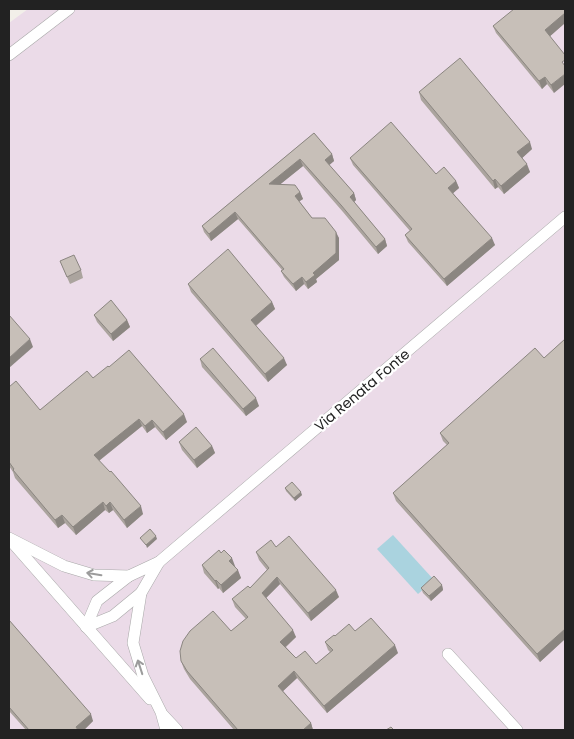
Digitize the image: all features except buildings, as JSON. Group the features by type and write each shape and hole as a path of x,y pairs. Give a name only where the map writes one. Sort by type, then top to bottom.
{"street":[{"path":"9,55 68,9"},
{"name":"Via Renata Fonte","path":"86,627 97,601 129,576 159,562 565,218"},
{"path":"9,538 177,730"},
{"name":"Via Renata Fonte","path":"9,538 64,566 94,575 129,576"},
{"name":"Via Renata Fonte","path":"159,562 141,593 132,643 143,676 161,712"},
{"name":"Via Renata Fonte","path":"86,627 112,616 141,593"},
{"path":"448,654 516,730"},
{"path":"161,712 166,730"}],"shaded area":[{"path":"28,9 565,9 565,730 9,730 9,23"}],"water":[{"path":"393,535 434,580 418,594 377,549"}]}
